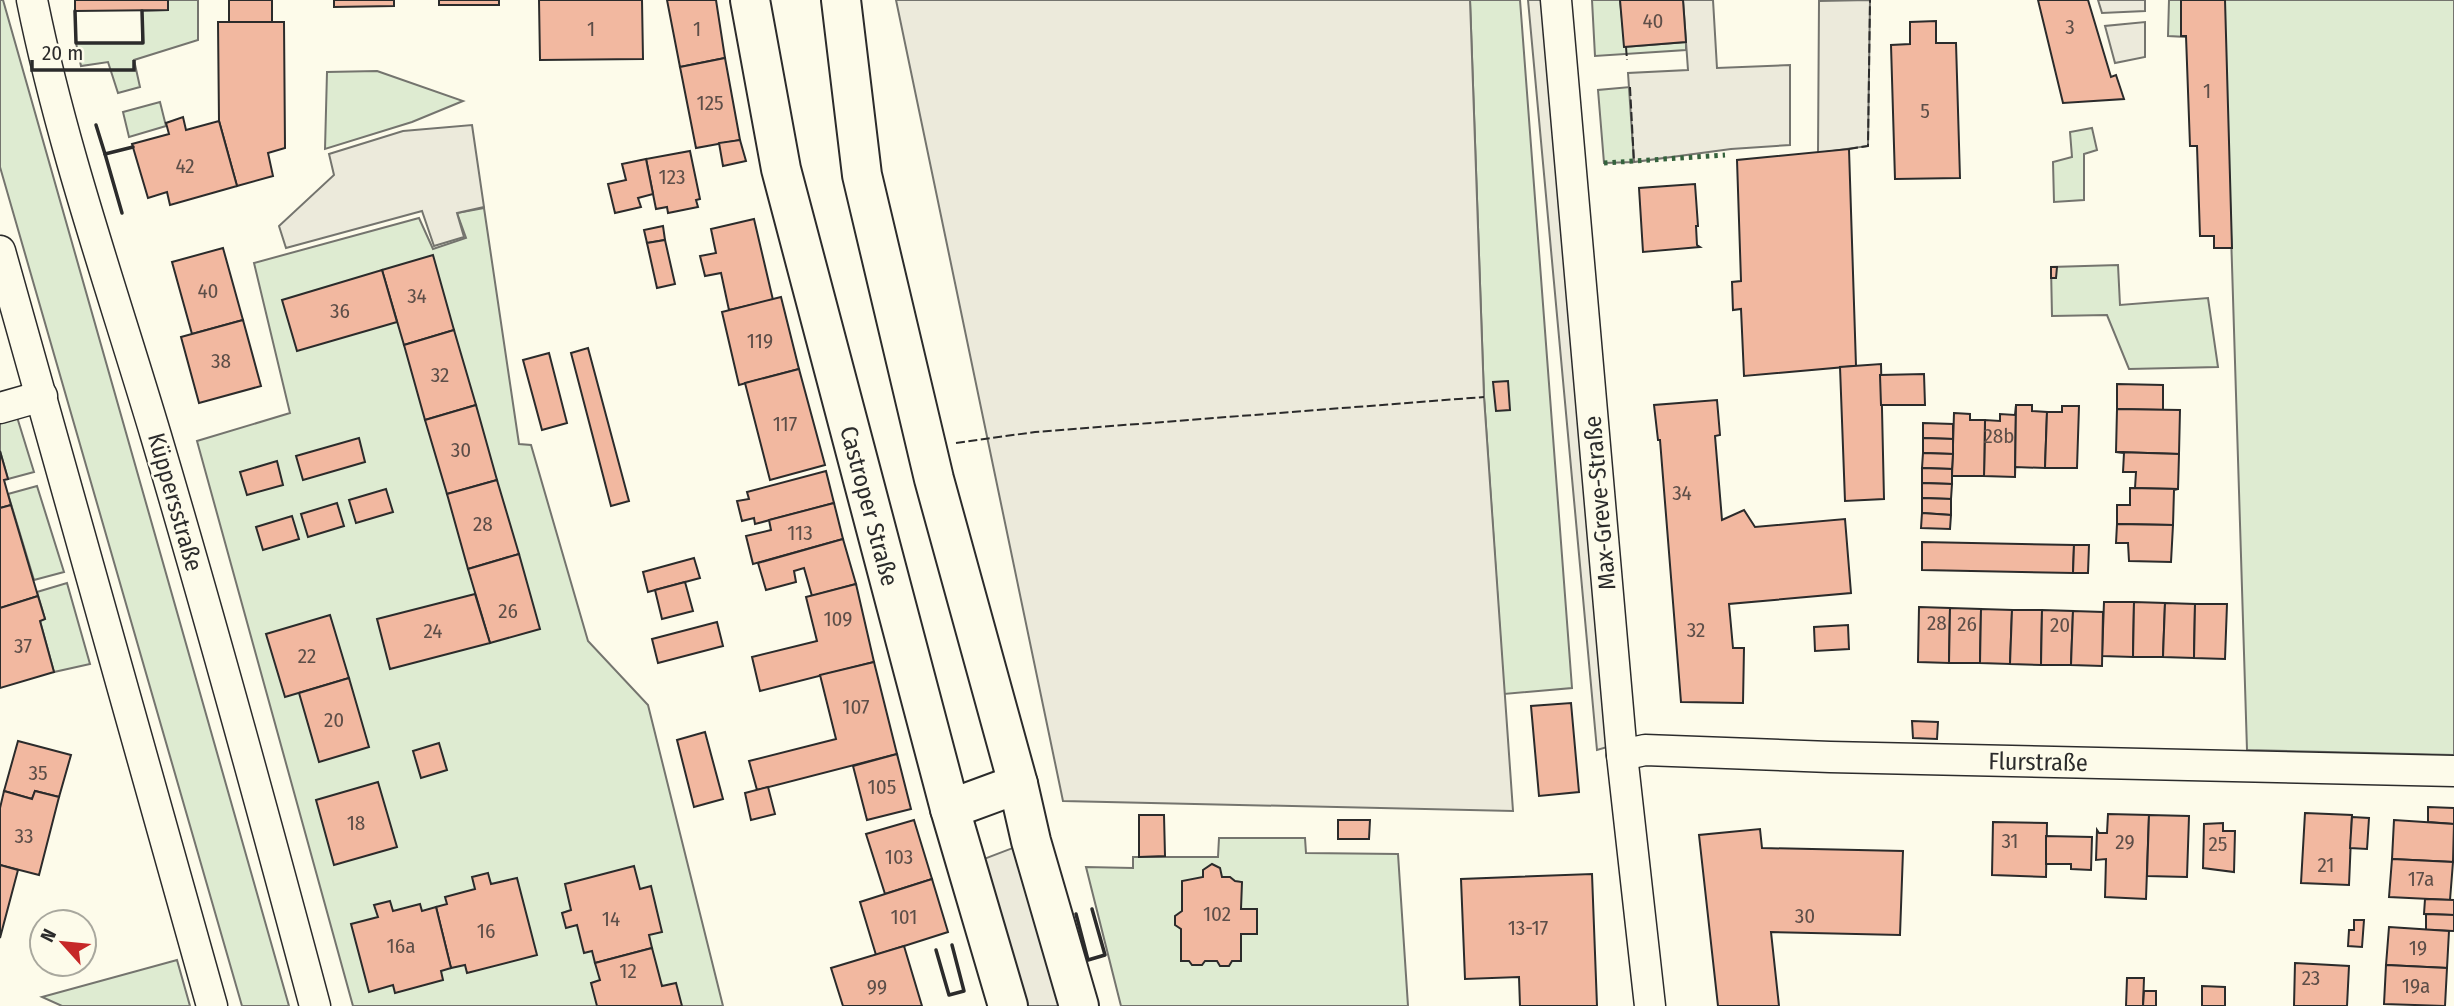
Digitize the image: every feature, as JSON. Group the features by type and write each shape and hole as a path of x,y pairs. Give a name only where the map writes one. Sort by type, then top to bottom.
{"main road":[{"name":"Castroper Straße","path":"750,0 781,169 950,809 1008,1006"},
{"path":"841,0 862,175 934,479 1018,784 1031,841 1079,1006"},
{"path":"950,809 1018,784"}],"street":[{"name":"Küppersstraße","path":"32,0 47,73 161,453 260,799 314,1006"},
{"name":"Max-Greve-Straße","path":"1556,0 1622,755 1650,1006"},
{"path":"0,251 212,1006"},
{"path":"0,408 42,396"},
{"name":"Flurstraße","path":"1622,755 1645,750 1830,757 2454,771"}],"green space":[{"path":"0,0 3,0 289,1006 242,1006 0,167"},
{"path":"168,0 198,0 198,40 134,60 140,87 118,93 108,62 81,66 76,43 142,43 142,11 168,10"},
{"path":"1470,0 1520,0 1572,688 1504,694 1484,397"},
{"path":"1592,0 1620,0 1625,47 1686,42 1686,50 1595,56"},
{"path":"2169,0 2454,0 2454,755 2247,750 2225,39 2168,36"},
{"path":"377,71 463,101 412,122 325,149 327,72"},
{"path":"1630,87 1634,162 1604,163 1598,90"},
{"path":"160,102 166,126 129,137 123,112"},
{"path":"2092,128 2097,150 2084,154 2084,200 2054,202 2053,162 2072,157 2070,132"},
{"path":"484,208 519,444 531,445 588,641 648,705 723,1006 353,1006 197,441 290,413 254,263 419,218 433,249 466,238 457,213"},
{"path":"2118,265 2120,305 2208,298 2218,367 2129,369 2107,315 2052,316 2051,267"},
{"path":"17,417 34,472 8,479 0,451 0,422"},
{"path":"37,486 64,572 34,580 8,494"},
{"path":"67,583 90,664 54,672 40,621 45,619 37,592"},
{"path":"1219,838 1305,838 1306,853 1398,854 1408,1006 1121,1006 1086,867 1133,868 1133,857 1218,857"},
{"path":"177,960 190,1006 62,1006 42,997"}],"shaded area":[{"path":"896,0 1470,0 1484,397 1513,811 1063,801"},
{"path":"1528,0 1556,0 1621,743 1597,750"},
{"path":"1683,0 1713,0 1717,68 1790,65 1790,145 1731,149 1634,162 1628,73 1688,70"},
{"path":"1870,0 1868,146 1818,153 1819,1"},
{"path":"2098,0 2145,0 2145,11 2102,13"},
{"path":"2145,22 2145,57 2115,63 2105,26"},
{"path":"472,125 484,207 457,213 464,237 434,246 422,211 286,248 279,226 334,175 329,154 403,131"},
{"path":"1031,841 1079,1006 1008,1006 968,865"}],"building":[{"path":"75,0 168,0 168,10 75,11"},
{"path":"229,0 272,0 272,22 229,22"},
{"path":"334,0 394,0 394,6 334,7"},
{"path":"439,0 499,0 499,5 439,5"},
{"path":"539,0 642,0 643,59 540,60"},
{"path":"667,0 716,0 725,58 680,67"},
{"path":"1620,0 1683,0 1686,42 1624,47"},
{"path":"2038,0 2088,0 2111,77 2116,75 2124,99 2063,103"},
{"path":"2181,0 2225,0 2232,248 2214,248 2214,236 2200,236 2197,146 2190,146 2186,36 2181,36"},
{"path":"1936,21 1936,43 1956,43 1960,178 1895,179 1891,45 1910,44 1910,22"},
{"path":"218,22 284,22 285,148 268,153 273,176 237,186 219,121"},
{"path":"725,58 740,140 696,148 680,67"},
{"path":"183,117 186,130 219,121 237,186 170,205 167,192 148,198 132,144 169,134 166,123"},
{"path":"740,140 746,161 723,166 719,143"},
{"path":"1849,149 1856,366 1744,376 1741,309 1733,310 1732,282 1741,281 1737,160"},
{"path":"690,151 700,199 696,200 698,207 668,213 667,207 656,209 646,159"},
{"path":"646,159 653,194 638,198 641,207 615,213 608,184 626,180 622,164"},
{"path":"1695,184 1697,245 1700,247 1643,252 1639,188"},
{"path":"754,219 773,300 729,310 721,273 705,276 700,256 716,253 711,229"},
{"path":"663,226 665,240 647,243 644,230"},
{"path":"665,240 675,284 657,288 647,243"},
{"path":"223,248 243,320 192,334 172,262"},
{"path":"433,255 454,330 404,345 382,270"},
{"path":"2051,267 2057,267 2056,278 2051,278"},
{"path":"382,270 397,322 297,351 282,300"},
{"path":"781,297 799,369 739,385 722,312"},
{"path":"243,320 261,386 199,403 181,337"},
{"path":"454,330 476,405 425,420 404,345"},
{"path":"588,348 629,501 611,506 571,353"},
{"path":"549,353 567,423 542,430 523,360"},
{"path":"1881,364 1884,499 1845,501 1840,367"},
{"path":"799,369 825,465 770,480 745,383"},
{"path":"1924,374 1925,405 1881,405 1880,375"},
{"path":"1508,381 1510,410 1496,411 1493,382"},
{"path":"2117,384 2163,385 2163,410 2117,409"},
{"path":"1717,400 1720,435 1715,436 1722,520 1744,510 1755,527 1845,519 1851,593 1729,604 1733,648 1744,648 1743,703 1681,702 1660,440 1654,405"},
{"path":"476,405 497,480 447,494 425,420"},
{"path":"2016,405 2015,477 1984,476 1985,420 2000,421 2000,414 2015,415"},
{"path":"2016,405 2032,405 2032,411 2047,412 2045,468 2015,467"},
{"path":"2062,406 2079,406 2077,468 2045,468 2047,412 2062,412"},
{"path":"2117,409 2180,410 2179,454 2116,452"},
{"path":"1954,413 1970,414 1970,420 1985,420 1984,476 1952,476"},
{"path":"1923,423 1953,424 1953,439 1923,438"},
{"path":"359,438 365,462 303,480 296,456"},
{"path":"1923,438 1953,439 1953,454 1923,453"},
{"path":"0,451 8,479 4,480 11,505 0,508"},
{"path":"2116,452 2179,454 2178,489 2130,488 2135,488 2136,472 2123,472 2124,453"},
{"path":"1923,453 1953,454 1952,469 1922,468"},
{"path":"277,461 283,485 247,495 240,472"},
{"path":"1922,468 1952,469 1952,484 1922,483"},
{"path":"826,471 834,503 755,524 754,518 742,521 737,501 749,499 747,492"},
{"path":"497,480 519,554 468,569 447,494"},
{"path":"1922,483 1952,484 1951,499 1922,498"},
{"path":"2130,488 2178,489 2174,490 2173,525 2117,524 2117,505 2130,505"},
{"path":"386,489 393,512 356,523 349,500"},
{"path":"1922,498 1951,499 1951,515 1922,513"},
{"path":"337,503 344,526 308,537 301,514"},
{"path":"834,503 843,539 753,564 746,536 771,530 769,520"},
{"path":"11,505 38,596 0,608 0,508"},
{"path":"1922,513 1951,515 1950,529 1921,528"},
{"path":"292,516 299,539 263,550 256,527"},
{"path":"2117,524 2173,525 2171,562 2129,561 2128,543 2116,543"},
{"path":"843,539 856,584 812,596 804,568 794,571 796,582 766,590 758,563"},
{"path":"1922,542 2074,545 2073,573 1922,570"},
{"path":"2074,545 2089,545 2088,573 2073,573"},
{"path":"519,554 540,629 490,643 468,569"},
{"path":"694,558 700,578 648,592 643,572"},
{"path":"685,582 693,611 662,619 655,590"},
{"path":"856,584 874,662 760,691 752,657 817,641 806,597"},
{"path":"475,594 490,643 390,669 377,619"},
{"path":"38,596 45,619 40,621 54,672 0,688 0,608"},
{"path":"2104,602 2134,602 2133,657 2102,656"},
{"path":"2134,602 2165,603 2163,657 2133,657"},
{"path":"2165,603 2195,604 2194,658 2163,657"},
{"path":"2195,604 2227,604 2225,659 2194,658"},
{"path":"1919,607 1950,608 1949,663 1918,662"},
{"path":"1950,608 1981,609 1980,663 1949,663"},
{"path":"1981,609 2012,610 2010,664 1980,663"},
{"path":"2012,610 2042,610 2041,665 2010,664"},
{"path":"2042,610 2073,611 2071,665 2041,665"},
{"path":"2073,611 2103,612 2102,666 2071,665"},
{"path":"330,615 349,678 285,697 266,634"},
{"path":"717,622 723,646 658,663 652,639"},
{"path":"1848,625 1849,649 1815,651 1814,627"},
{"path":"874,662 897,754 757,790 749,761 836,739 820,675"},
{"path":"349,678 369,747 319,762 299,693"},
{"path":"1571,703 1579,792 1539,796 1531,706"},
{"path":"1912,721 1938,722 1937,739 1913,738"},
{"path":"705,732 723,799 694,807 677,740"},
{"path":"18,741 71,755 59,797 35,791 32,799 4,791"},
{"path":"439,743 447,770 421,778 413,751"},
{"path":"897,754 911,809 867,820 853,766"},
{"path":"378,782 397,847 334,865 316,800"},
{"path":"768,787 775,814 751,820 745,793"},
{"path":"4,791 32,799 35,791 59,797 39,875 0,865 0,808"},
{"path":"2428,807 2454,808 2454,824 2428,822"},
{"path":"2305,813 2352,815 2349,885 2301,883"},
{"path":"2108,814 2149,815 2146,899 2105,897 2106,859 2096,860 2097,830 2099,833 2107,833"},
{"path":"1139,815 1164,815 1165,856 1139,857"},
{"path":"2149,815 2189,816 2187,877 2147,876"},
{"path":"2352,817 2369,818 2367,849 2350,848"},
{"path":"914,820 932,879 885,894 866,834"},
{"path":"1338,820 1370,820 1369,839 1338,839"},
{"path":"2394,820 2454,824 2453,862 2392,859"},
{"path":"1993,822 2047,823 2046,877 1992,875"},
{"path":"2223,823 2223,831 2235,831 2234,872 2203,868 2204,824"},
{"path":"1760,829 1762,848 1903,851 1900,935 1771,932 1779,1006 1718,1006 1699,835"},
{"path":"2046,836 2092,837 2091,870 2071,869 2071,864 2046,864"},
{"path":"2392,859 2453,862 2450,900 2389,897"},
{"path":"1212,864 1220,868 1222,877 1242,882 1241,909 1257,909 1257,934 1241,934 1241,961 1232,961 1229,966 1220,966 1217,961 1192,965 1189,961 1181,961 1181,929 1175,925 1175,916 1182,911 1182,881 1203,877 1203,870"},
{"path":"0,865 18,870 0,938"},
{"path":"634,866 640,889 651,886 662,932 649,935 652,948 595,963 592,951 584,953 577,925 566,928 562,913 571,910 565,884"},
{"path":"488,873 491,884 517,878 537,955 467,973 465,965 451,968 436,907 447,904 445,897 475,889 472,877"},
{"path":"1592,874 1597,1006 1520,1006 1519,977 1465,979 1461,879"},
{"path":"932,879 948,932 876,955 860,902"},
{"path":"2425,899 2454,900 2454,915 2424,914"},
{"path":"390,901 393,911 420,904 422,911 436,907 451,968 441,971 443,980 395,993 393,985 369,992 351,924 378,917 374,905"},
{"path":"2426,914 2454,915 2454,931 2426,930"},
{"path":"2354,920 2364,920 2362,947 2348,946 2349,930 2354,930"},
{"path":"2389,927 2449,931 2447,968 2386,965"},
{"path":"904,946 922,1006 843,1006 831,968"},
{"path":"652,948 662,986 676,983 682,1006 597,1006 591,983 600,980 595,963"},
{"path":"2295,963 2349,966 2347,1006 2294,1006"},
{"path":"2386,965 2447,968 2445,1006 2384,1004"},
{"path":"2127,978 2144,978 2143,1006 2126,1006"},
{"path":"2202,986 2225,987 2225,1006 2202,1006"},
{"path":"2144,991 2156,991 2156,1006 2143,1006"}],"hedge":[{"path":"1604,163 1725,155"}],"fence":[{"path":"1849,149 1868,146 1870,0"},
{"path":"1626,47 1627,60"},
{"path":"1630,87 1634,162"},
{"path":"956,443 1035,432 1484,397"}],"wall":[{"path":"75,11 76,43 143,43 142,11"},
{"path":"96,125 105,154 133,147"},
{"path":"105,154 122,213"},
{"path":"1076,914 1088,960 1105,955 1092,909"},
{"path":"936,950 949,995 964,991 952,945"}]}
